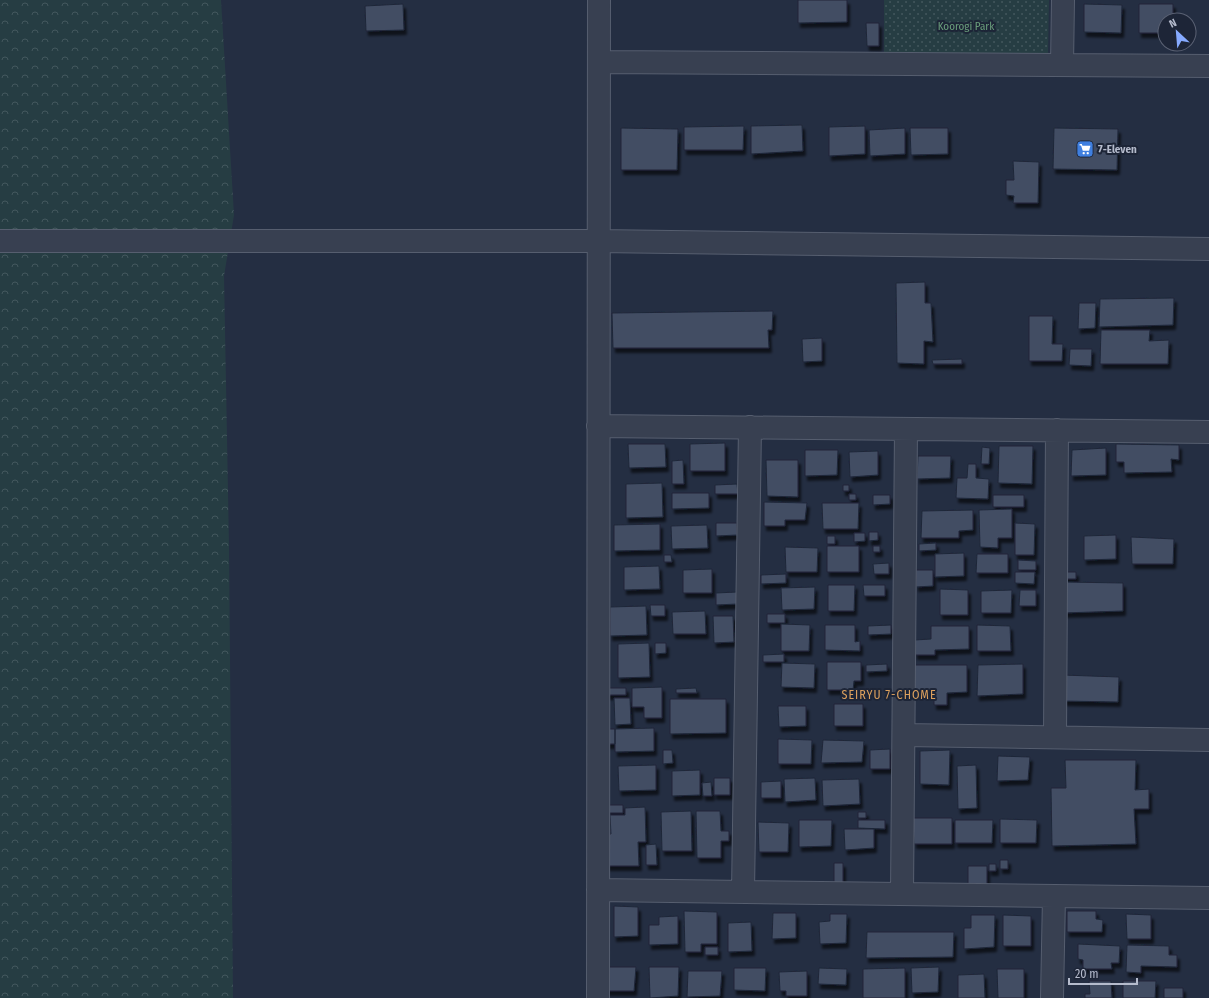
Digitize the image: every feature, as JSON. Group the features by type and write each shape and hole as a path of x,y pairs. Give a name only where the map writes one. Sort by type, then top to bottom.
{"street":[{"path":"598,998 598,241 600,0"},
{"path":"1062,65 1063,0"},
{"path":"599,62 1209,66"},
{"path":"0,241 598,241 1209,249"},
{"path":"598,426 1209,432"},
{"path":"743,892 750,427"},
{"path":"902,894 906,429"},
{"path":"1055,737 1057,430"},
{"path":"904,735 1209,740"},
{"path":"598,890 1209,898"},
{"path":"1052,998 1054,896"}],"green space":[{"path":"0,0 221,0 234,215 224,276 229,546 233,998 0,998"},
{"name":"Koorogi Park","path":"884,0 1049,0 1048,53 884,53"}],"building":[{"path":"798,0 847,0 847,22 798,23"},
{"path":"403,4 404,30 366,31 365,6"},
{"path":"1084,4 1122,5 1121,33 1084,32"},
{"path":"1139,4 1173,4 1173,12 1157,12 1157,33 1139,33"},
{"path":"866,23 879,23 879,46 867,46"},
{"path":"802,125 803,151 751,154 751,126"},
{"path":"744,126 743,150 684,150 684,127"},
{"path":"865,126 865,154 829,156 829,127"},
{"path":"621,128 678,129 677,170 621,170"},
{"path":"905,128 905,154 870,156 869,130"},
{"path":"910,128 948,128 948,154 911,155"},
{"name":"7-Eleven","path":"1054,128 1118,129 1117,170 1053,169"},
{"path":"1013,161 1039,162 1038,203 1013,203 1014,196 1006,195 1006,180 1014,180"},
{"path":"925,282 925,303 931,303 933,342 924,341 924,364 897,363 896,283"},
{"path":"1174,298 1173,325 1099,327 1100,299"},
{"path":"1079,303 1096,303 1095,328 1078,329"},
{"path":"773,311 772,330 768,330 769,348 613,348 612,313"},
{"path":"1029,316 1053,316 1052,344 1063,344 1062,361 1029,361"},
{"path":"1101,330 1150,330 1149,341 1169,340 1168,364 1100,364"},
{"path":"822,338 822,361 803,362 802,339"},
{"path":"1070,349 1092,349 1091,366 1069,365"},
{"path":"962,359 962,364 933,364 932,360"},
{"path":"725,443 725,471 690,471 690,444"},
{"path":"628,444 665,444 666,467 629,468"},
{"path":"1116,444 1179,445 1179,460 1171,459 1172,472 1124,473 1124,462 1116,462"},
{"path":"999,446 1033,446 1032,484 998,483"},
{"path":"982,447 990,448 989,464 981,464"},
{"path":"1106,448 1106,475 1071,476 1072,450"},
{"path":"805,450 838,450 837,475 805,476"},
{"path":"878,451 878,475 850,477 849,452"},
{"path":"918,456 951,456 950,478 917,479"},
{"path":"683,460 684,484 672,484 672,461"},
{"path":"766,460 798,460 798,497 767,496"},
{"path":"968,464 976,464 976,478 989,479 988,499 956,498 957,478 967,478"},
{"path":"662,483 663,517 626,518 626,484"},
{"path":"737,484 738,494 715,494 715,485"},
{"path":"843,485 849,485 849,491 843,491"},
{"path":"672,493 709,493 709,508 672,509"},
{"path":"849,494 856,494 856,500 849,500"},
{"path":"873,495 890,495 890,504 873,505"},
{"path":"993,495 1024,495 1024,507 993,507"},
{"path":"764,502 807,503 805,520 785,520 785,526 764,526"},
{"path":"822,503 859,503 858,529 823,529"},
{"path":"1012,509 1012,538 998,538 998,548 980,547 979,510"},
{"path":"973,510 973,530 959,531 959,538 921,538 922,511"},
{"path":"716,523 737,523 737,535 716,536"},
{"path":"1015,523 1035,524 1034,555 1015,555"},
{"path":"660,524 660,550 614,551 614,525"},
{"path":"707,525 708,548 672,549 671,526"},
{"path":"869,532 878,532 878,540 869,541"},
{"path":"854,533 865,533 865,541 854,542"},
{"path":"1116,535 1116,559 1084,560 1084,536"},
{"path":"827,536 835,536 835,544 827,544"},
{"path":"1131,537 1174,539 1173,564 1132,564"},
{"path":"936,543 936,550 919,551 919,544"},
{"path":"827,546 859,546 859,572 827,572"},
{"path":"873,546 880,546 880,552 873,552"},
{"path":"785,547 818,548 817,572 786,572"},
{"path":"964,553 964,576 935,577 935,554"},
{"path":"977,554 1008,554 1008,573 976,573"},
{"path":"664,555 671,555 672,562 664,562"},
{"path":"1018,560 1036,561 1036,570 1018,570"},
{"path":"889,563 889,574 874,574 873,564"},
{"path":"659,566 660,589 624,590 624,567"},
{"path":"712,569 712,593 683,593 683,570"},
{"path":"916,570 933,570 933,586 916,587"},
{"path":"1015,572 1035,572 1034,584 1015,583"},
{"path":"1064,572 1076,572 1076,579 1064,579"},
{"path":"786,574 786,583 761,584 761,575"},
{"path":"1063,582 1123,583 1123,611 1062,613"},
{"path":"828,585 855,585 854,611 828,611"},
{"path":"863,585 885,585 885,596 864,596"},
{"path":"815,587 814,609 782,610 781,588"},
{"path":"940,589 968,590 968,615 940,615"},
{"path":"1012,590 1011,613 981,613 981,591"},
{"path":"1020,590 1036,590 1036,606 1019,606"},
{"path":"737,592 737,604 716,605 716,593"},
{"path":"650,605 665,605 665,616 651,616"},
{"path":"646,606 647,635 610,636 610,607"},
{"path":"705,611 706,634 673,634 672,612"},
{"path":"767,614 785,614 785,623 767,623"},
{"path":"713,616 733,616 734,642 714,643"},
{"path":"781,624 810,625 809,651 781,651"},
{"path":"825,625 855,625 855,642 860,641 860,651 825,650"},
{"path":"891,625 891,634 868,635 868,626"},
{"path":"977,625 1010,626 1011,651 977,651"},
{"path":"931,626 969,626 969,649 935,650 935,655 915,655 915,640 931,639"},
{"path":"649,643 650,677 618,678 618,644"},
{"path":"655,643 666,643 666,653 655,654"},
{"path":"784,654 784,662 763,662 763,655"},
{"path":"827,662 861,662 861,681 854,681 853,690 827,690"},
{"path":"782,663 815,664 814,688 781,687"},
{"path":"887,664 887,671 866,672 866,665"},
{"path":"1023,664 1023,694 977,696 978,665"},
{"path":"911,665 967,665 967,692 947,693 947,705 934,705 934,692 912,693"},
{"path":"1062,675 1119,677 1118,702 1063,701"},
{"path":"662,687 662,718 644,718 644,707 632,707 632,688"},
{"path":"605,688 626,688 626,695 605,695"},
{"path":"696,688 697,693 676,693 676,689"},
{"path":"614,698 630,698 631,724 615,725"},
{"path":"670,699 726,699 726,733 670,734"},
{"path":"834,704 863,704 863,726 834,726"},
{"path":"778,706 806,706 806,726 779,727"},
{"path":"654,728 654,751 615,752 615,729"},
{"path":"605,729 615,729 615,744 605,744"},
{"path":"778,739 812,740 811,764 778,764"},
{"path":"823,740 864,741 862,762 821,763"},
{"path":"890,749 890,769 870,769 870,750"},
{"path":"663,750 672,750 673,763 663,764"},
{"path":"950,750 949,785 920,784 920,751"},
{"path":"998,756 1030,757 1028,780 997,781"},
{"path":"1065,760 1136,760 1135,790 1149,789 1149,809 1134,809 1136,844 1052,846 1051,788 1066,788"},
{"path":"656,765 656,790 619,791 618,766"},
{"path":"976,765 977,808 958,809 957,766"},
{"path":"700,770 700,795 672,796 672,771"},
{"path":"714,778 730,778 730,795 714,795"},
{"path":"815,778 816,800 785,802 784,779"},
{"path":"859,779 860,804 823,806 822,780"},
{"path":"781,781 781,798 761,798 761,782"},
{"path":"711,782 712,796 703,796 702,783"},
{"path":"607,805 623,805 623,813 607,813"},
{"path":"645,807 646,842 638,842 639,866 604,866 603,834 611,834 610,815 625,815 625,808"},
{"path":"691,811 692,851 662,851 661,812"},
{"path":"696,811 720,811 721,831 729,831 729,841 721,841 721,858 697,858"},
{"path":"858,812 866,812 866,818 858,818"},
{"path":"913,818 952,818 952,844 914,844"},
{"path":"1000,819 1037,820 1036,843 1000,843"},
{"path":"799,820 832,820 831,846 799,847"},
{"path":"858,820 885,820 885,829 858,828"},
{"path":"955,820 993,820 992,843 955,843"},
{"path":"758,822 789,823 788,852 759,852"},
{"path":"844,829 874,829 874,848 845,850"},
{"path":"656,844 657,865 646,865 646,845"},
{"path":"1000,860 1008,860 1008,869 1000,869"},
{"path":"834,863 843,863 843,883 834,883"},
{"path":"989,864 996,864 996,871 989,871"},
{"path":"968,866 987,866 987,884 968,884"},
{"path":"614,906 638,907 638,936 614,937"},
{"path":"684,911 717,912 717,944 701,944 701,952 685,952"},
{"path":"1067,911 1096,911 1096,919 1103,920 1102,932 1067,932"},
{"path":"773,913 796,913 796,938 772,939"},
{"path":"830,914 847,914 846,943 820,944 819,922 830,921"},
{"path":"1126,914 1151,915 1151,939 1127,939"},
{"path":"971,915 995,915 994,947 964,949 964,928 971,928"},
{"path":"1003,915 1031,916 1031,946 1003,946"},
{"path":"678,916 678,944 649,945 649,925 659,925 659,917"},
{"path":"751,922 752,951 728,952 728,923"},
{"path":"867,932 954,932 953,957 866,958"},
{"path":"1078,944 1120,946 1119,963 1111,963 1112,969 1083,969 1083,960 1078,959"},
{"path":"1127,945 1169,946 1169,955 1177,955 1177,967 1141,966 1141,973 1126,972"},
{"path":"705,947 718,947 718,955 705,955"},
{"path":"604,967 636,967 634,991 604,991"},
{"path":"649,967 679,967 678,996 650,998"},
{"path":"939,967 938,992 912,993 911,968"},
{"path":"734,968 766,968 765,991 734,990"},
{"path":"819,968 847,969 846,985 818,984"},
{"path":"905,968 905,998 863,998 863,969"},
{"path":"997,969 1024,969 1024,998 998,998"},
{"path":"688,971 722,971 720,996 687,997"},
{"path":"807,971 807,996 786,996 786,991 780,991 779,972"},
{"path":"984,974 985,998 958,998 958,975"},
{"path":"1089,981 1111,981 1112,998 1085,998 1085,994 1090,994"},
{"path":"1123,981 1156,981 1155,998 1123,998"},
{"path":"1164,988 1183,988 1183,998 1164,998"}],"place":[{"name":"7-Eleven","path":"1085,149"}],"district":[{"name":"SEIRYU 7-CHOME","path":"889,695"}]}
